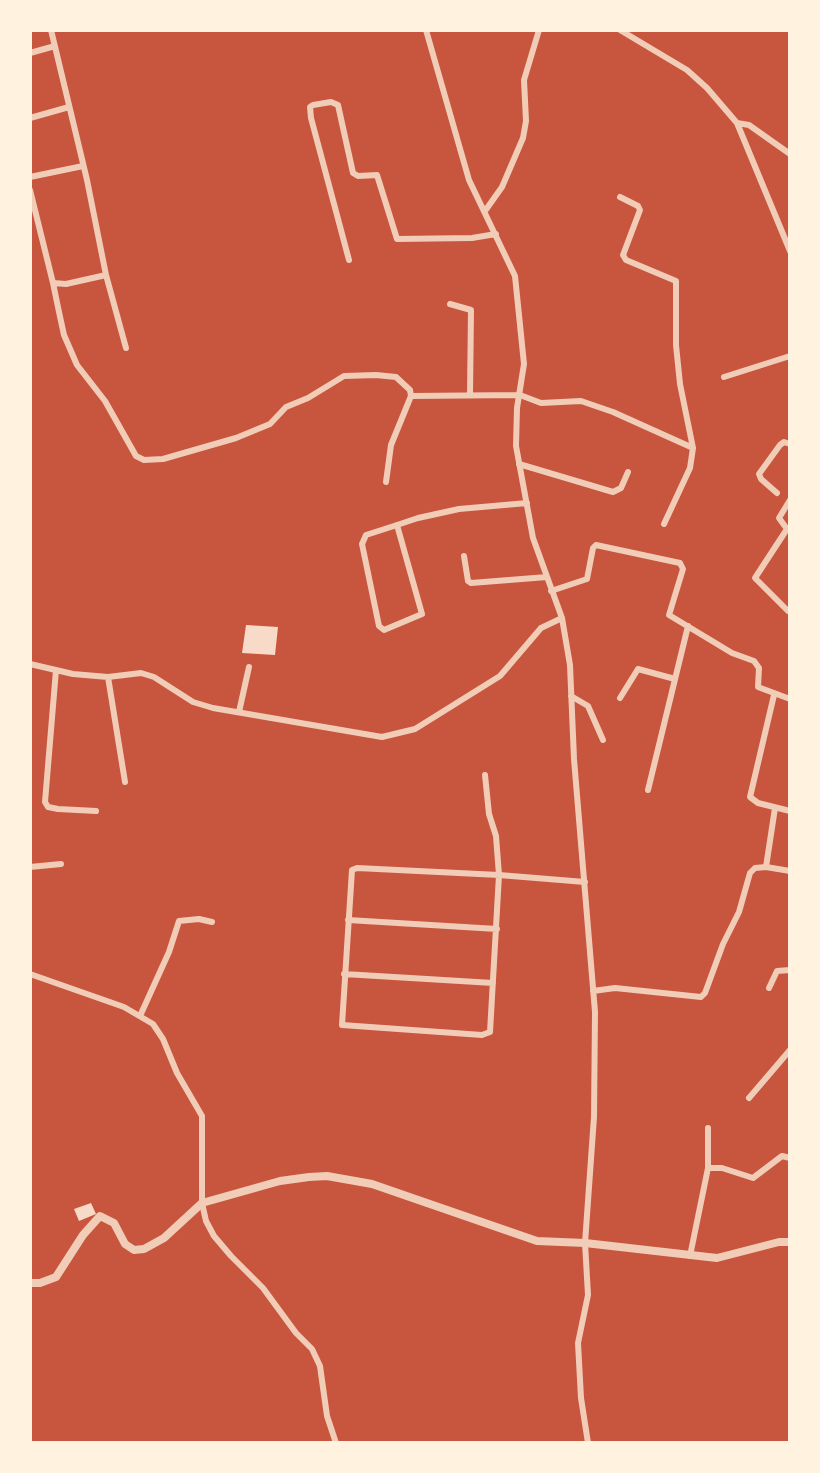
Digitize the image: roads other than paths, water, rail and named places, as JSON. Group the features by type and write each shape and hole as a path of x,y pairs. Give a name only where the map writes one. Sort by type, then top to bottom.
{"street":[{"path":"51,30 106,275 126,348"},
{"path":"426,30 469,180 515,276 524,364 516,435 519,464 533,538 562,618 570,665 593,991 594,1117 585,1243 588,1295 578,1343 581,1398 588,1443"},
{"path":"485,211 502,187 523,138 526,121 524,80 539,30"},
{"path":"620,30 687,70 714,95 737,123 790,251"},
{"path":"30,53 55,46"},
{"path":"349,260 311,118 310,107 313,105 331,102 338,105 353,173 358,176 377,175 397,239 472,238 496,234"},
{"path":"30,118 69,107"},
{"path":"737,123 749,125 783,152 790,154"},
{"path":"30,177 83,166"},
{"path":"30,190 64,335 72,356 105,401 136,456 144,460 163,459 270,424 286,407 308,398 344,376 396,377 410,390 411,396 391,445 386,482"},
{"path":"620,197 640,210 623,255 626,260 676,281 676,345 680,384 693,448 690,468 664,524"},
{"path":"53,283 66,284 106,275"},
{"path":"450,304 471,310 470,395"},
{"path":"724,377 790,356"},
{"path":"411,396 520,395 541,403 581,401 693,448"},
{"path":"777,493 759,474 780,445 784,442 790,444"},
{"path":"519,464 613,492 621,488 628,472"},
{"path":"788,611 755,578 788,531 779,518 790,500"},
{"path":"397,525 422,614 384,630 379,626 362,544 366,535 397,525 459,509 527,503"},
{"path":"551,591 587,579 596,545 680,563 683,569 669,615 732,653 754,661 759,668 758,687 790,699"},
{"path":"464,556 468,581 471,583 547,577"},
{"path":"30,664 108,677 141,673 154,677 193,702 357,735 382,737 399,735 433,719 500,676 541,628 562,618"},
{"path":"648,790 688,626"},
{"path":"239,712 249,667"},
{"path":"620,698 638,669 675,679"},
{"path":"56,670 45,802 48,807 58,809 96,811"},
{"path":"108,677 125,782"},
{"path":"774,695 750,797 758,803 790,811"},
{"path":"571,696 588,706 603,740"},
{"path":"485,775 489,814 496,836 499,875 490,1032 482,1035 342,1025 349,874 352,870 499,875 585,882"},
{"path":"766,867 775,808"},
{"path":"30,867 61,864"},
{"path":"593,991 615,988 701,997 739,912 750,873 755,868 766,867 790,871"},
{"path":"140,1016 169,952 179,921 199,919 212,922"},
{"path":"348,920 497,929"},
{"path":"769,988 777,971 790,970"},
{"path":"30,974 124,1007 153,1024 163,1039 177,1073 202,1116 202,1203 206,1221 214,1236 263,1288 296,1333 312,1349 320,1366 327,1416 336,1443"},
{"path":"344,974 493,983"},
{"path":"749,1098 790,1050"},
{"path":"690,1256 708,1168 708,1128"},
{"path":"708,1168 722,1168 753,1178 782,1156 790,1158"},
{"path":"30,1283 56,1277 83,1235 100,1216 114,1223 125,1244 134,1250 144,1249 164,1238 202,1203 280,1181 327,1176 372,1184 537,1241 585,1243 717,1258 790,1242"}]}
